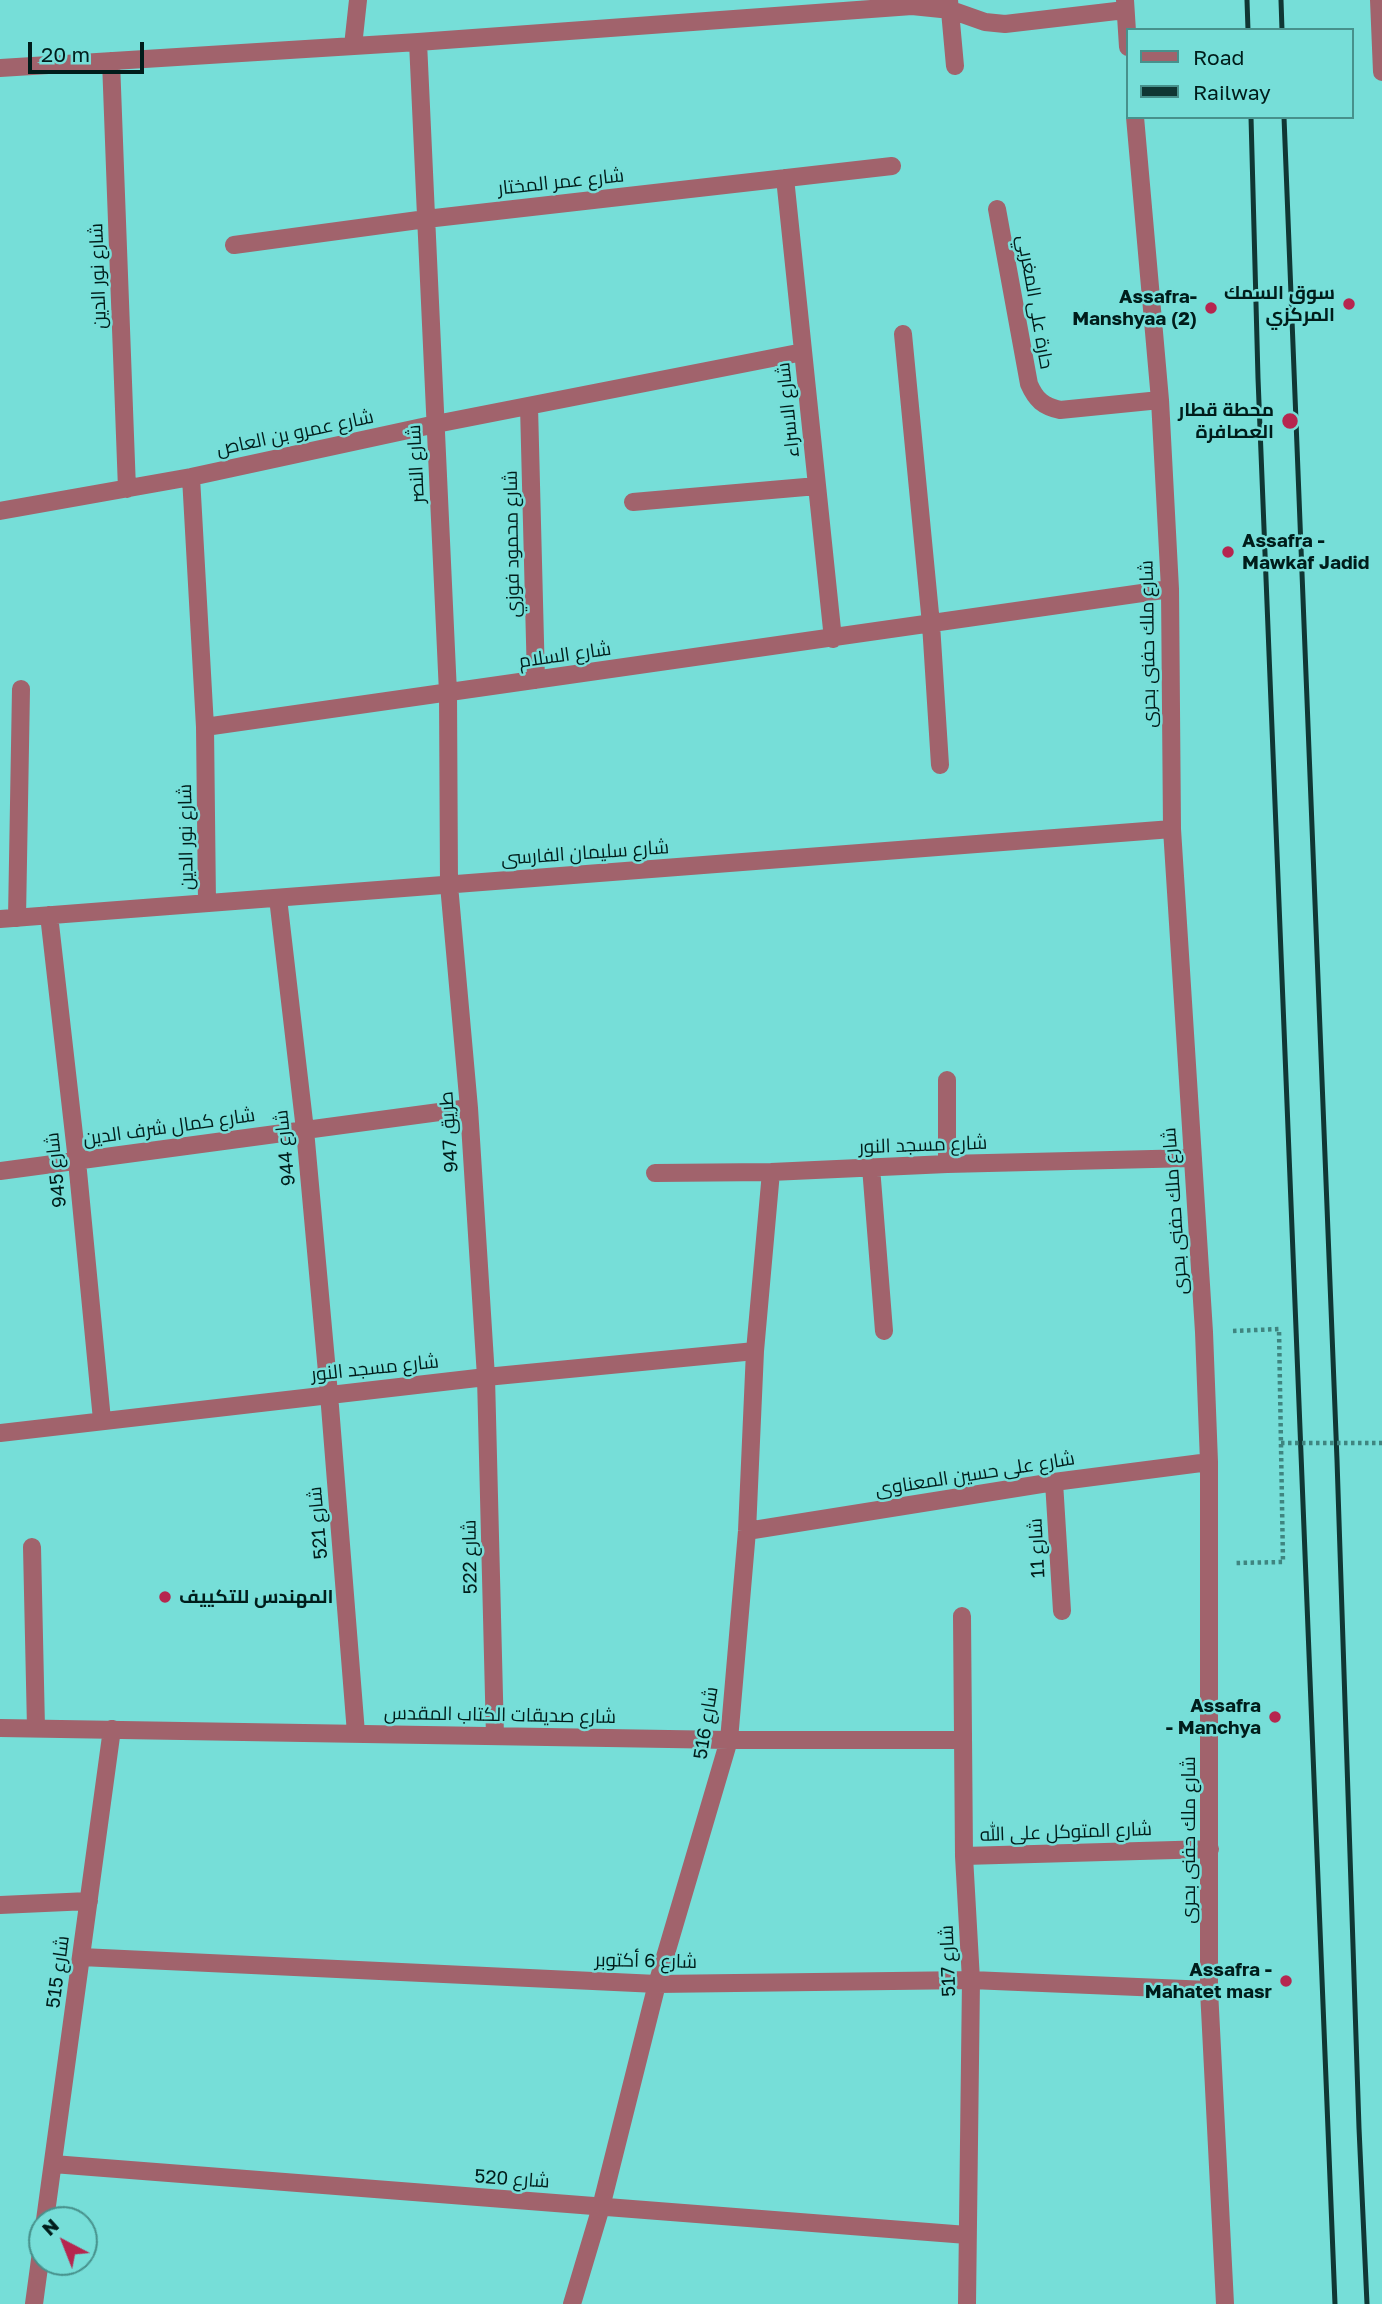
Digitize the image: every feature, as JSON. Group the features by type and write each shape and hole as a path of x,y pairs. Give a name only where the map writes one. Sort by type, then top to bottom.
{"street":[{"path":"353,46 358,0"},
{"path":"1379,0 1382,72"},
{"path":"950,5 955,66"},
{"path":"0,68 418,42 912,6 950,5 985,22 1005,24 1125,5 1127,28"},
{"name":"شارع النصر","path":"418,42 448,693 449,885"},
{"name":"شارع نور الدين","path":"111,61 127,489"},
{"name":"شارع ملك حفنى بحرى","path":"1135,119 1160,400 1170,589 1172,828 1204,1332 1210,1563 1209,1990 1225,2304"},
{"name":"شارع عمر المختار","path":"234,245 426,219 892,166"},
{"name":"شارع الاسراء","path":"786,178 833,639"},
{"name":"حارة على المغربي","path":"997,209 1029,384 1035,397 1046,407 1060,410 1160,400"},
{"path":"903,334 931,624 940,765"},
{"name":"شارع عمرو بن العاص","path":"0,511 191,477 436,424 803,352"},
{"name":"شارع محمود فوزي","path":"529,406 536,680"},
{"name":"شارع نور الدين","path":"191,477 205,727 207,903"},
{"path":"632,502 817,486"},
{"name":"شارع السلام","path":"205,727 1170,589"},
{"path":"8,918 21,689"},
{"name":"شارع سليمان الفارسى","path":"8,918 1172,828"},
{"name":"طريق 947","path":"449,885 469,1108 486,1377"},
{"name":"شارع 944","path":"278,898 305,1130 329,1394"},
{"name":"شارع 945","path":"49,915 77,1161 102,1420"},
{"path":"947,1080 947,1164"},
{"name":"شارع كمال شرف الدين","path":"0,1171 469,1108"},
{"name":"شارع مسجد النور","path":"654,1173 771,1172 947,1164 1193,1158"},
{"path":"871,1167 884,1331"},
{"name":"شارع 516","path":"572,2304 601,2207 657,1984 729,1740 747,1531 755,1351 771,1172"},
{"name":"شارع مسجد النور","path":"0,1433 329,1394 755,1351"},
{"name":"شارع 522","path":"486,1377 495,1736"},
{"name":"شارع 521","path":"329,1394 356,1733"},
{"name":"شارع على حسين المعناوى","path":"747,1531 1054,1482 1209,1462"},
{"name":"شارع 11","path":"1054,1482 1062,1611"},
{"path":"32,1548 36,1728"},
{"name":"شارع 517","path":"962,1616 964,1856 971,1980 967,2304"},
{"name":"شارع صديقات الكتاب المقدس","path":"0,1728 729,1740 963,1740"},
{"name":"شارع 515","path":"48,2206 112,1729"},
{"name":"شارع المتوكل على الله","path":"964,1856 1210,1849"},
{"path":"0,1905 89,1901"},
{"name":"شارع 6 أكتوبر","path":"81,1957 657,1984 971,1980 1209,1990"},
{"name":"شارع 520","path":"53,2164 967,2235"},
{"path":"34,2304 38,2276"}],"path":[{"path":"1204,1332 1279,1329 1283,1562 1210,1563"},
{"path":"1281,1443 1382,1443"}],"railway":[{"path":"1247,0 1248,28"},
{"path":"1281,0 1282,28"},
{"path":"1251,119 1258,378 1335,2304"},
{"path":"1284,119 1367,2304"}],"place":[{"name":"سوق السمك المركزي","path":"1349,304"},
{"name":"Assafra- Manshyaa (2)","path":"1211,308"},
{"name":"محطة قطار العصافرة","path":"1290,421"},
{"name":"Assafra - Mawkaf Jadid","path":"1228,552"},
{"name":"المهندس للتكييف","path":"165,1597"},
{"name":"Assafra - Manchya","path":"1275,1717"},
{"name":"Assafra - Mahatet masr","path":"1286,1981"}]}
